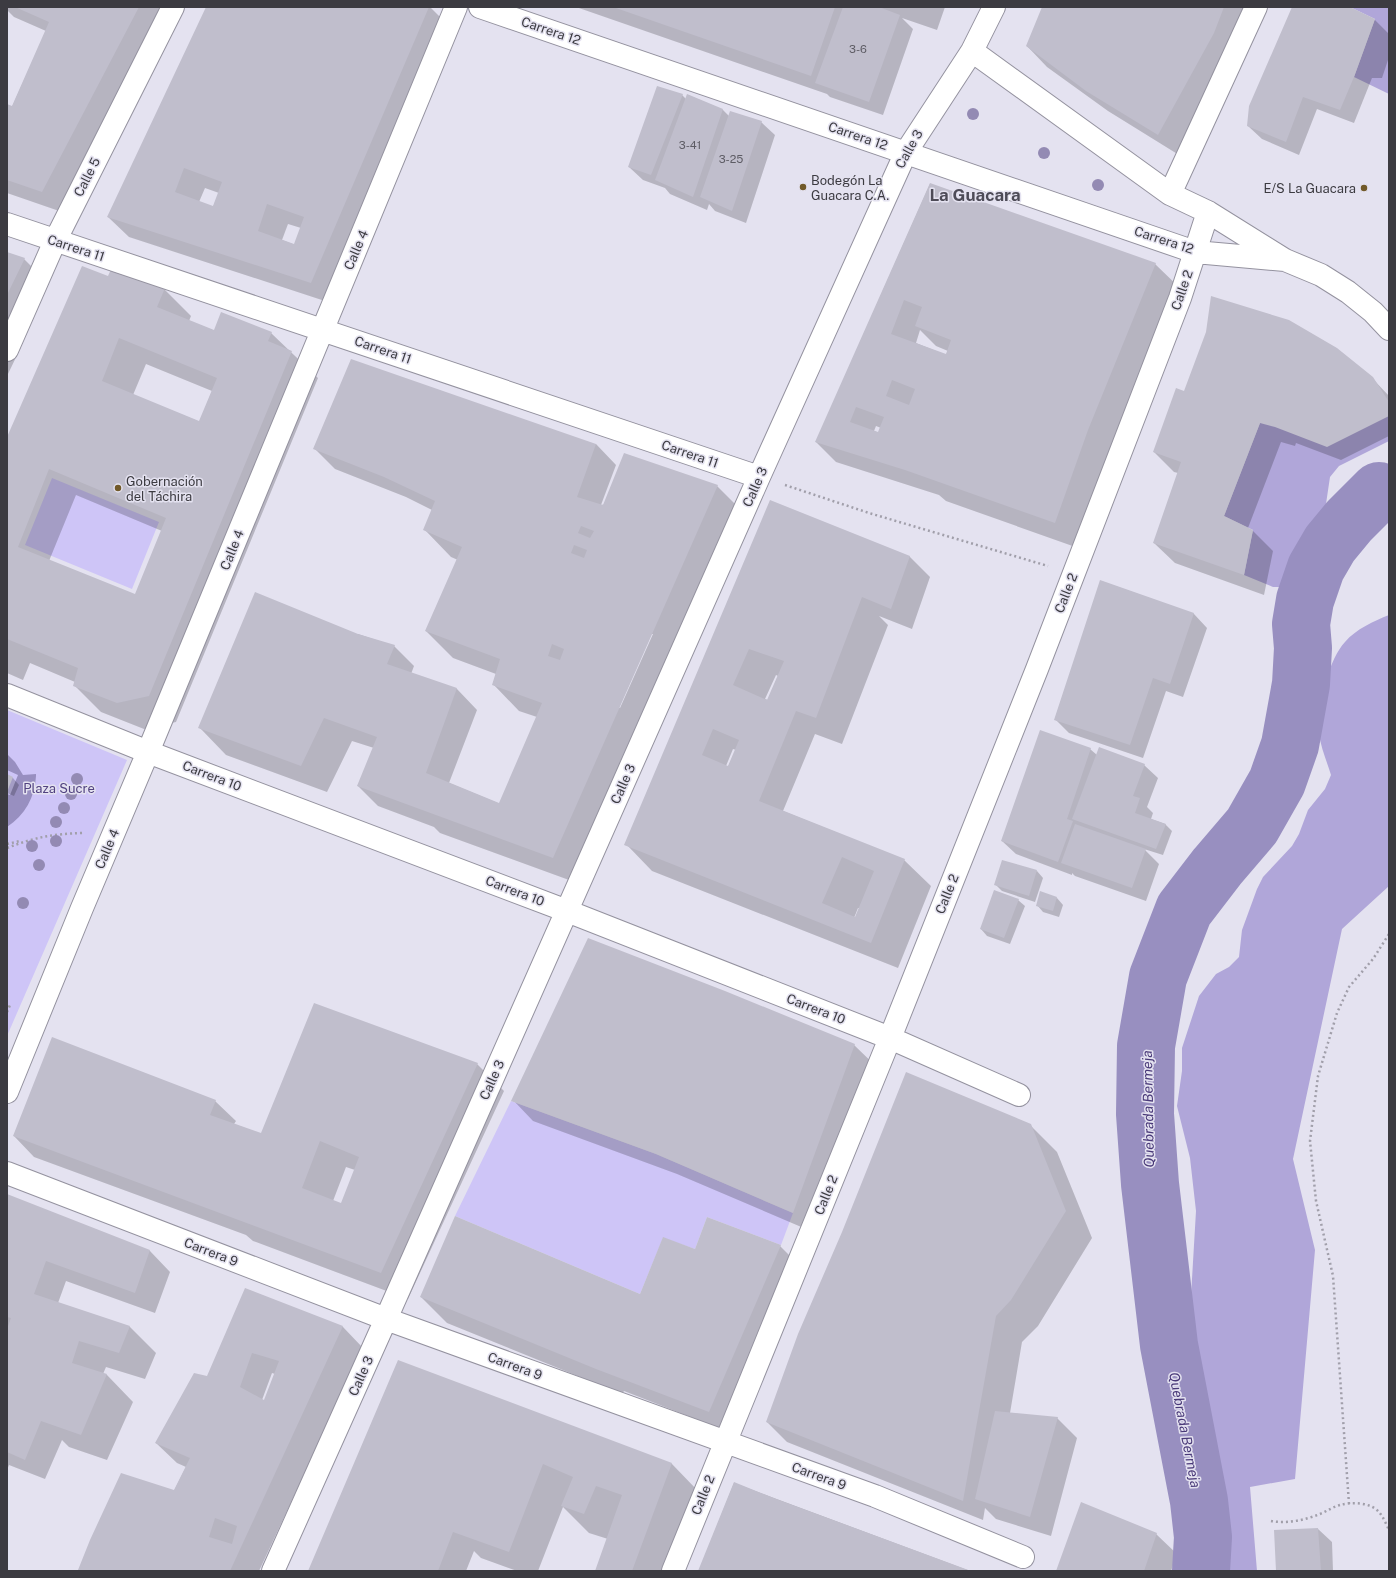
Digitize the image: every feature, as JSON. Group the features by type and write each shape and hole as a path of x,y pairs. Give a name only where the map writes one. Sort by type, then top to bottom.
{"street":[{"name":"Calle 5","path":"7,350 55,241 173,7"},
{"name":"Calle 4","path":"7,1092 456,7"},
{"name":"Carrera 12","path":"480,7 1195,252 1285,260"},
{"name":"Calle 3","path":"273,1571 759,477 906,152 972,51 994,7"},
{"path":"1170,194 1256,7"},
{"path":"972,51 1170,194 1208,212 1285,260 1321,275 1348,292 1373,312 1389,329"},
{"name":"Calle 2","path":"673,1571 724,1442 890,1038 1037,669 1180,298 1208,212"},
{"name":"Carrera 11","path":"7,224 759,477"},
{"name":"Carrera 10","path":"7,695 148,752 567,911 890,1038 1019,1095"},
{"name":"Carrera 9","path":"7,1173 386,1319 875,1496 1023,1557"}],"path":[{"path":"759,477 869,513 1038,563"},
{"path":"7,844 55,834 85,833 82,840"},
{"path":"7,848 30,839"},
{"path":"1349,1504 1333,1276 1316,1201 1310,1141 1318,1076 1336,1013 1349,986 1373,959 1389,934"},
{"path":"7,1012 10,1004"},
{"path":"1271,1521 1281,1523 1291,1522 1320,1514 1339,1505 1349,1504 1370,1506 1379,1511 1389,1530"}],"green space":[{"path":"52,478 159,522 132,589 25,545"},
{"name":"Plaza Sucre","path":"7,710 127,760 7,1036"},
{"path":"511,1101 656,1154 793,1213 781,1245 707,1217 695,1249 663,1238 640,1294 455,1216"}],"shaded area":[{"path":"1350,7 1389,7 1389,94 1354,77 1375,19"},
{"path":"1389,416 1389,441 1339,466 1330,477 1323,524 1308,551 1296,578 1283,587 1273,587 1244,575 1253,530 1224,516 1260,423"},
{"path":"1389,615 1389,886 1342,929 1293,1159 1315,1250 1295,1479 1250,1487 1257,1571 1203,1571 1204,1520 1208,1480 1204,1422 1187,1364 1196,1211 1190,1158 1177,1106 1182,1071 1182,1048 1199,996 1216,974 1229,967 1239,957 1242,930 1263,877 1292,846 1299,834 1308,810 1325,789 1331,775 1319,734 1319,712 1324,686 1333,661 1349,637 1360,629"},
{"path":"7,754 15,762 23,775 36,774 36,776 34,791 28,805 19,817 7,827 7,794 10,795 18,775 7,770"}],"building":[{"path":"15,7 139,7 42,192 7,180 7,104 12,106 49,22"},
{"path":"206,7 429,7 311,283 107,217","holes":["184,168 222,182 213,206 175,192","267,204 304,217 294,244 258,231"]},
{"path":"613,7 835,7 811,76"},
{"path":"843,7 879,7 900,15 869,102 815,83"},
{"path":"1042,7 1224,7 1214,33 1158,135 1086,91 1026,46"},
{"path":"1292,7 1350,7 1375,19 1354,77 1340,110 1303,97 1286,142 1247,126 1249,106"},
{"path":"657,86 683,94 651,175 628,167"},
{"path":"687,94 723,109 693,197 655,180"},
{"path":"730,111 762,121 732,211 700,197"},
{"path":"930,183 1156,263 1088,430 1055,523 905,470 815,442","holes":["904,300 922,307 915,326 951,340 946,354 891,334","892,380 915,389 909,405 886,396","856,407 884,417 878,432 850,422"]},
{"path":"7,252 25,258 7,295"},
{"path":"82,266 108,276 112,267 165,288 157,307 214,330 221,312 272,332 268,341 292,351 149,696 117,703 73,686 78,668 7,639 7,437","holes":["119,338 217,378 199,421 102,381","49,469 166,518 135,594 18,547"]},
{"path":"1211,296 1289,320 1337,348 1373,377 1389,402 1389,416 1327,447 1275,427 1260,423 1224,516 1253,530 1244,575 1153,543 1181,462 1153,452 1176,388 1184,391 1206,332"},
{"path":"351,359 596,444 577,497 603,505 624,453 718,485 553,858 357,786 377,737 324,718 301,766 198,728 255,592 358,634 395,645 387,664 457,688 426,773 499,803 542,703 492,685 500,659 425,631 462,547 423,530 435,501 384,477 313,449","holes":["581,526 594,531 590,538 578,533","574,545 587,550 584,558 571,553","552,644 564,649 560,660 548,656"]},
{"path":"770,500 910,556 891,609 862,597 816,718 796,711 759,801 905,859 871,943 624,845","holes":["749,649 784,661 767,700 733,685","713,729 739,740 728,766 702,755","842,857 874,871 855,917 822,903"]},
{"path":"1100,580 1194,613 1170,684 1153,678 1130,745 1054,720"},
{"path":"1040,730 1091,748 1067,819 1073,821 1058,862 1001,841"},
{"path":"1099,747 1145,764 1133,796 1140,798 1135,813 1166,824 1156,849 1072,819"},
{"path":"7,774 13,777 7,792"},
{"path":"1075,824 1146,849 1132,888 1061,863"},
{"path":"1002,860 1037,870 1029,896 994,885"},
{"path":"994,890 1019,899 1004,938 980,929"},
{"path":"1040,891 1057,897 1053,911 1036,906"},
{"path":"588,938 725,991 855,1044 793,1213 656,1154 511,1101"},
{"path":"314,1003 478,1063 381,1273 13,1136 52,1037 216,1100 210,1115 261,1133","holes":["320,1141 359,1157 341,1203 302,1188"]},
{"path":"906,1072 1031,1124 1066,1211 1011,1300 996,1316 963,1501 766,1422 798,1334 842,1232"},
{"path":"7,1194 150,1250 135,1293 46,1261 34,1294 130,1326 119,1353 79,1341 72,1363 107,1374 81,1435 41,1421 25,1460 7,1452 7,1329 11,1318 7,1317"},
{"path":"455,1216 640,1294 663,1237 695,1249 707,1217 781,1245 709,1412 596,1369 420,1297"},
{"path":"245,1288 343,1326 230,1571 78,1570 121,1473 174,1490 190,1458 155,1443 194,1373 207,1376","holes":["252,1353 279,1361 264,1400 240,1387","215,1518 237,1526 232,1544 209,1537"]},
{"path":"398,1360 672,1463 632,1571 595,1571 622,1495 596,1486 584,1514 561,1506 573,1477 543,1464 509,1552 453,1532 438,1571 308,1571"},
{"path":"995,1411 1058,1417 1030,1517 975,1499"},
{"path":"734,1482 776,1499 971,1571 698,1571"},
{"path":"1081,1502 1157,1533 1144,1571 1056,1571"},
{"path":"1318,1528 1321,1571 1276,1571 1274,1530"}],"waterway":[{"name":"Quebrada Bermeja","path":"1201,1571 1203,1537 1199,1501 1169,1345 1150,1184 1145,1114 1146,1046 1158,977 1184,910 1217,867 1252,826 1277,782 1290,745 1301,684 1303,648 1301,624 1305,600 1316,568 1330,544 1349,521 1379,491"}],"place":[{"name":"Bodegón La Guacara C.A.","path":"803,187"},
{"name":"E/S La Guacara","path":"1364,188"},
{"name":"Gobernación del Táchira","path":"118,488"}],"district":[{"name":"La Guacara","path":"975,195"}]}
